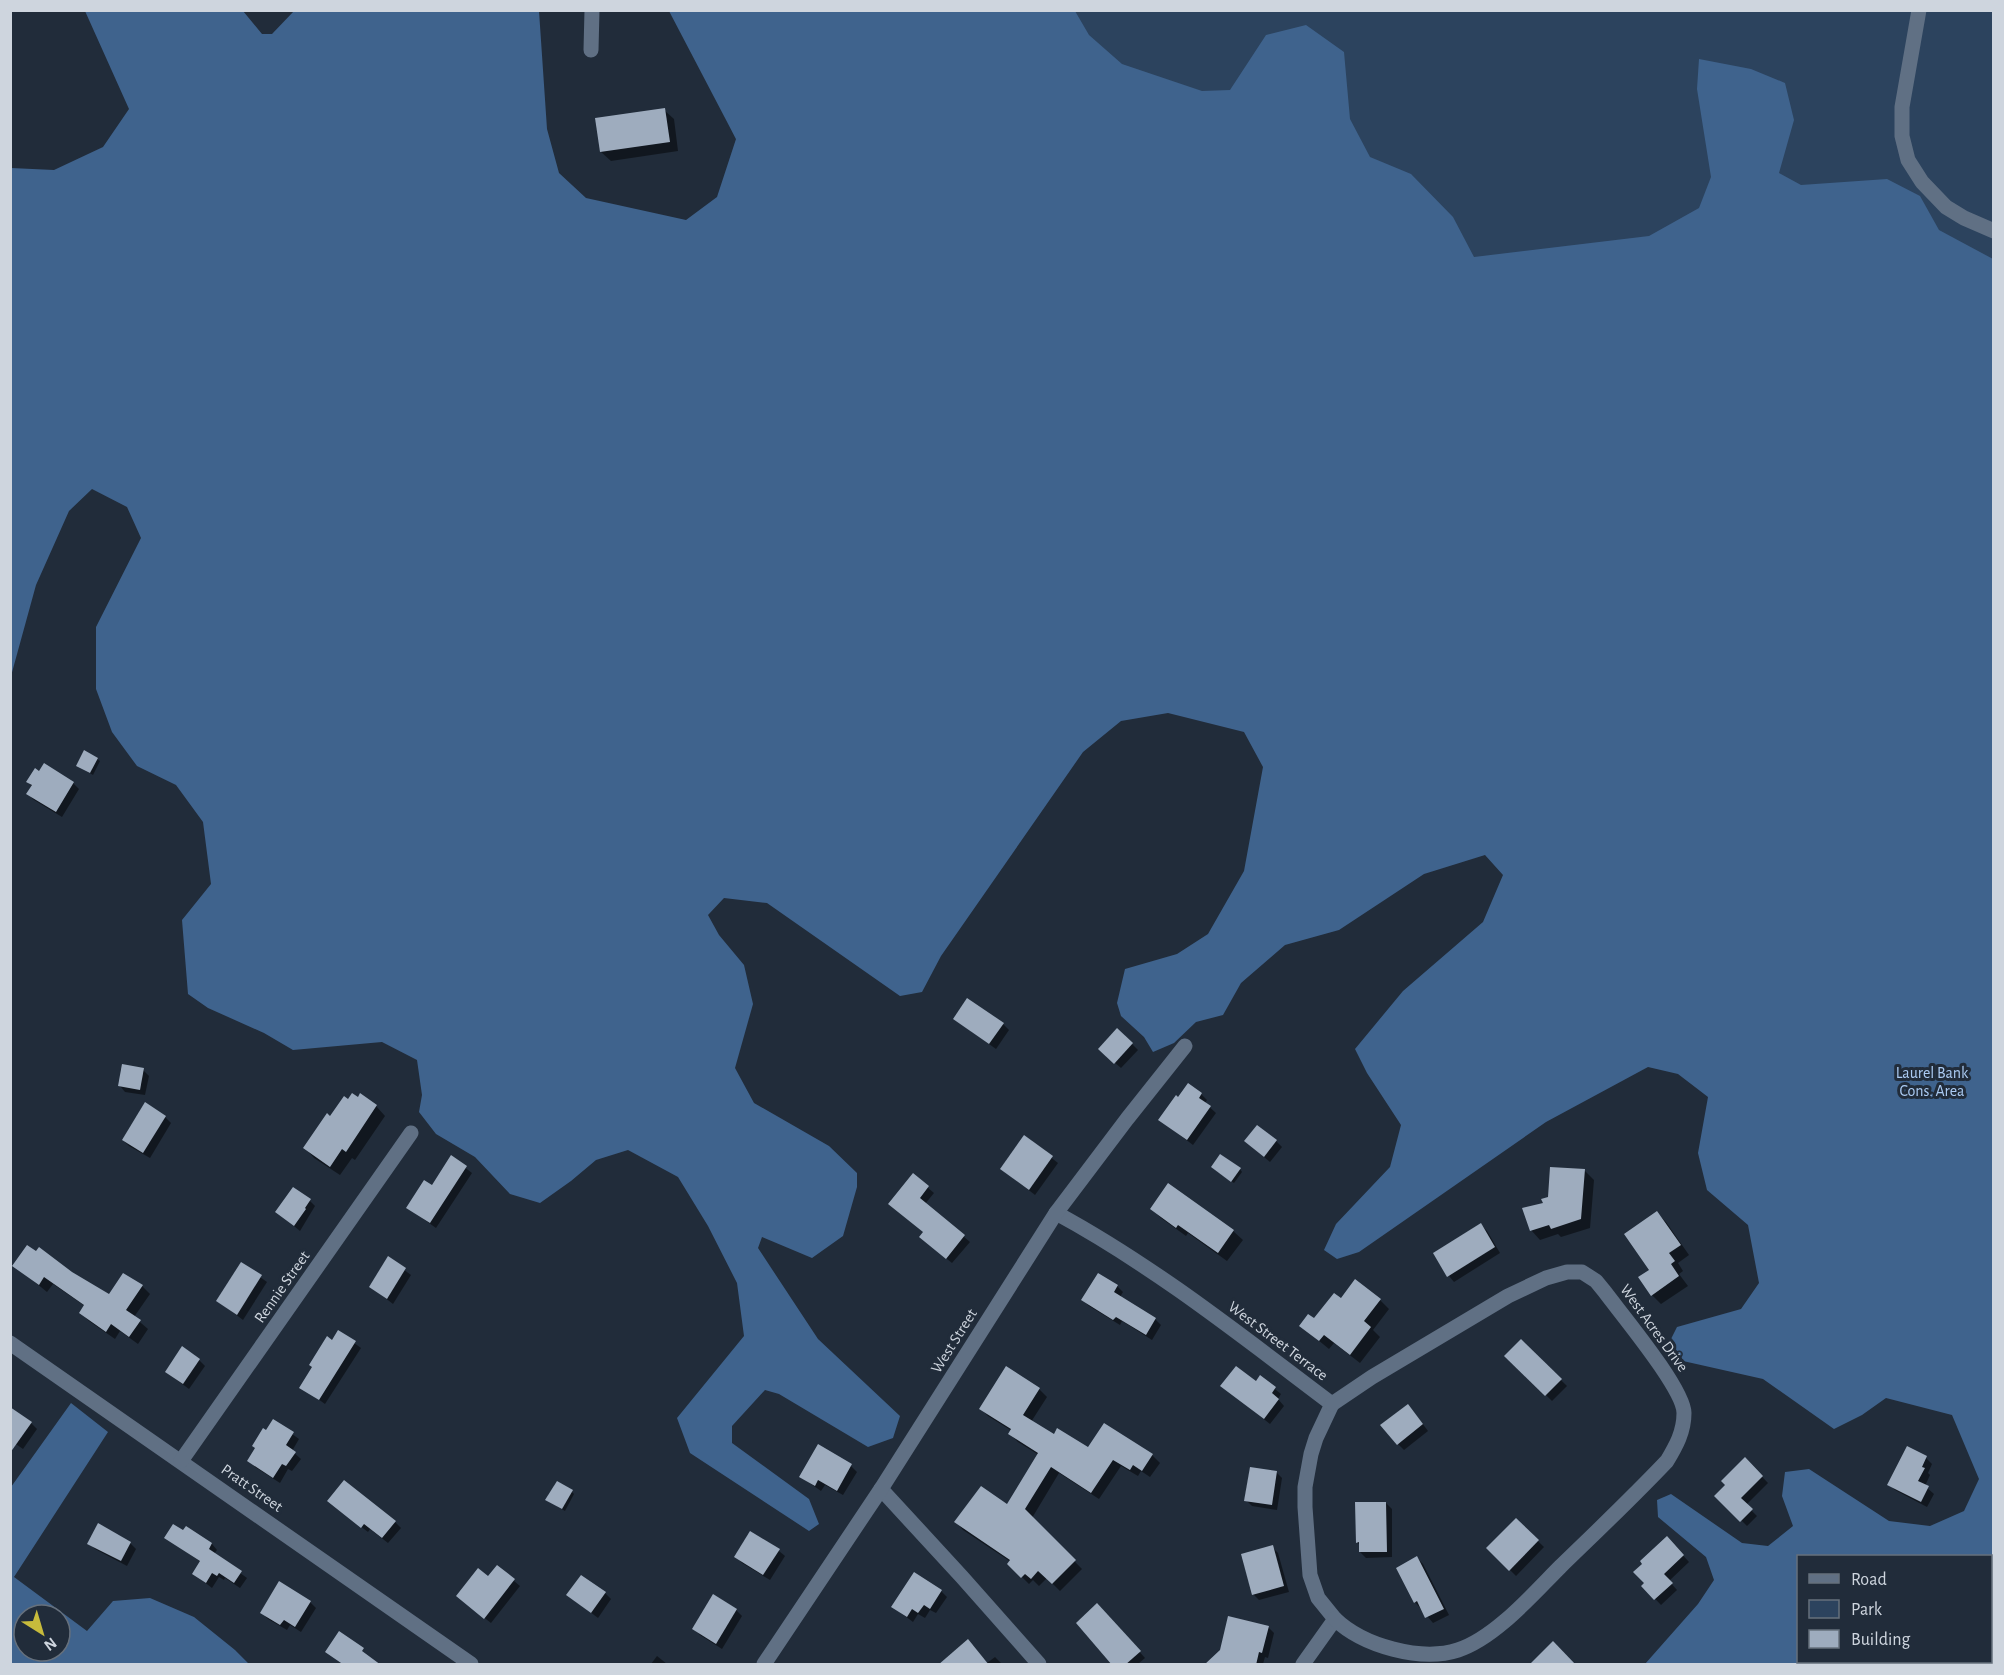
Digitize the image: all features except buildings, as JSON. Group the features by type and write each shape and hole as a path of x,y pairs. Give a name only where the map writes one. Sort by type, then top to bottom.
{"street":[{"path":"591,10 591,50"},
{"path":"1919,10 1902,107 1902,136 1908,160 1922,182 1946,207 1994,231"},
{"name":"West Street","path":"764,1665 881,1490 1056,1213 1126,1119 1185,1046"},
{"name":"Rennie Street","path":"181,1461 411,1133"},
{"name":"West Street Terrace","path":"1056,1213 1112,1245 1231,1328 1332,1404 1311,1454 1305,1488 1305,1507 1310,1575 1318,1598 1335,1619"},
{"name":"West Acres Drive","path":"1332,1404 1372,1377 1508,1296 1546,1278 1567,1272 1582,1272 1596,1281 1669,1378 1684,1412 1681,1437 1667,1461 1509,1618 1476,1642 1458,1650 1442,1653 1394,1649 1364,1639 1335,1619"},
{"name":"Pratt Street","path":"10,1343 471,1665"},
{"path":"881,1490 962,1577 1039,1665"},
{"path":"1303,1665 1335,1619"}],"green space":[{"name":"Laurel Bank Cons. Area","path":"85,11 243,11 262,34 272,34 294,11 539,11 547,129 559,173 586,198 686,220 717,197 736,139 669,11 1075,11 1089,35 1122,64 1202,91 1230,90 1266,35 1306,25 1344,52 1350,119 1370,157 1411,174 1453,217 1474,257 1649,236 1699,208 1711,177 1697,89 1699,59 1751,69 1785,83 1794,120 1779,173 1801,185 1887,179 1920,196 1939,230 1993,259 1993,1664 1645,1664 1698,1604 1714,1580 1706,1557 1658,1517 1657,1500 1671,1494 1742,1543 1768,1546 1793,1526 1782,1496 1785,1472 1809,1469 1889,1521 1930,1526 1964,1511 1979,1479 1952,1415 1886,1398 1862,1415 1834,1429 1763,1379 1683,1361 1667,1347 1677,1327 1741,1309 1759,1283 1748,1225 1707,1190 1698,1153 1708,1097 1678,1074 1648,1067 1546,1122 1359,1252 1337,1259 1324,1250 1336,1224 1390,1167 1401,1125 1367,1073 1355,1049 1403,991 1483,922 1503,875 1485,855 1424,874 1339,930 1285,945 1241,983 1223,1015 1196,1022 1174,1043 1153,1052 1144,1037 1121,1016 1117,1003 1125,969 1177,954 1208,934 1244,871 1263,767 1244,732 1168,713 1121,721 1083,752 941,956 922,992 900,996 767,903 724,898 708,915 719,935 744,965 753,1004 735,1068 754,1103 829,1146 857,1173 857,1187 843,1236 812,1258 762,1237 758,1248 818,1339 900,1416 893,1438 868,1447 779,1394 765,1390 732,1426 732,1443 809,1499 819,1524 809,1531 690,1453 677,1418 744,1336 737,1283 708,1226 678,1177 628,1150 596,1160 540,1203 510,1194 475,1157 436,1134 419,1112 422,1095 417,1060 382,1042 293,1050 264,1033 208,1008 188,994 182,920 211,884 203,822 176,785 137,766 112,732 96,689 96,627 141,538 127,507 92,489 69,511 36,585 11,676 11,168 54,170 103,147 129,109"},
{"name":"Laurel Bank Cons. Area","path":"676,11 1993,11 1993,1259 809,295"},
{"path":"71,1403 108,1432 14,1577 49,1603 12,1603 12,1663 72,1663 72,1620 87,1631 113,1601 150,1598 194,1617 249,1664 11,1664 11,1487"}]}
